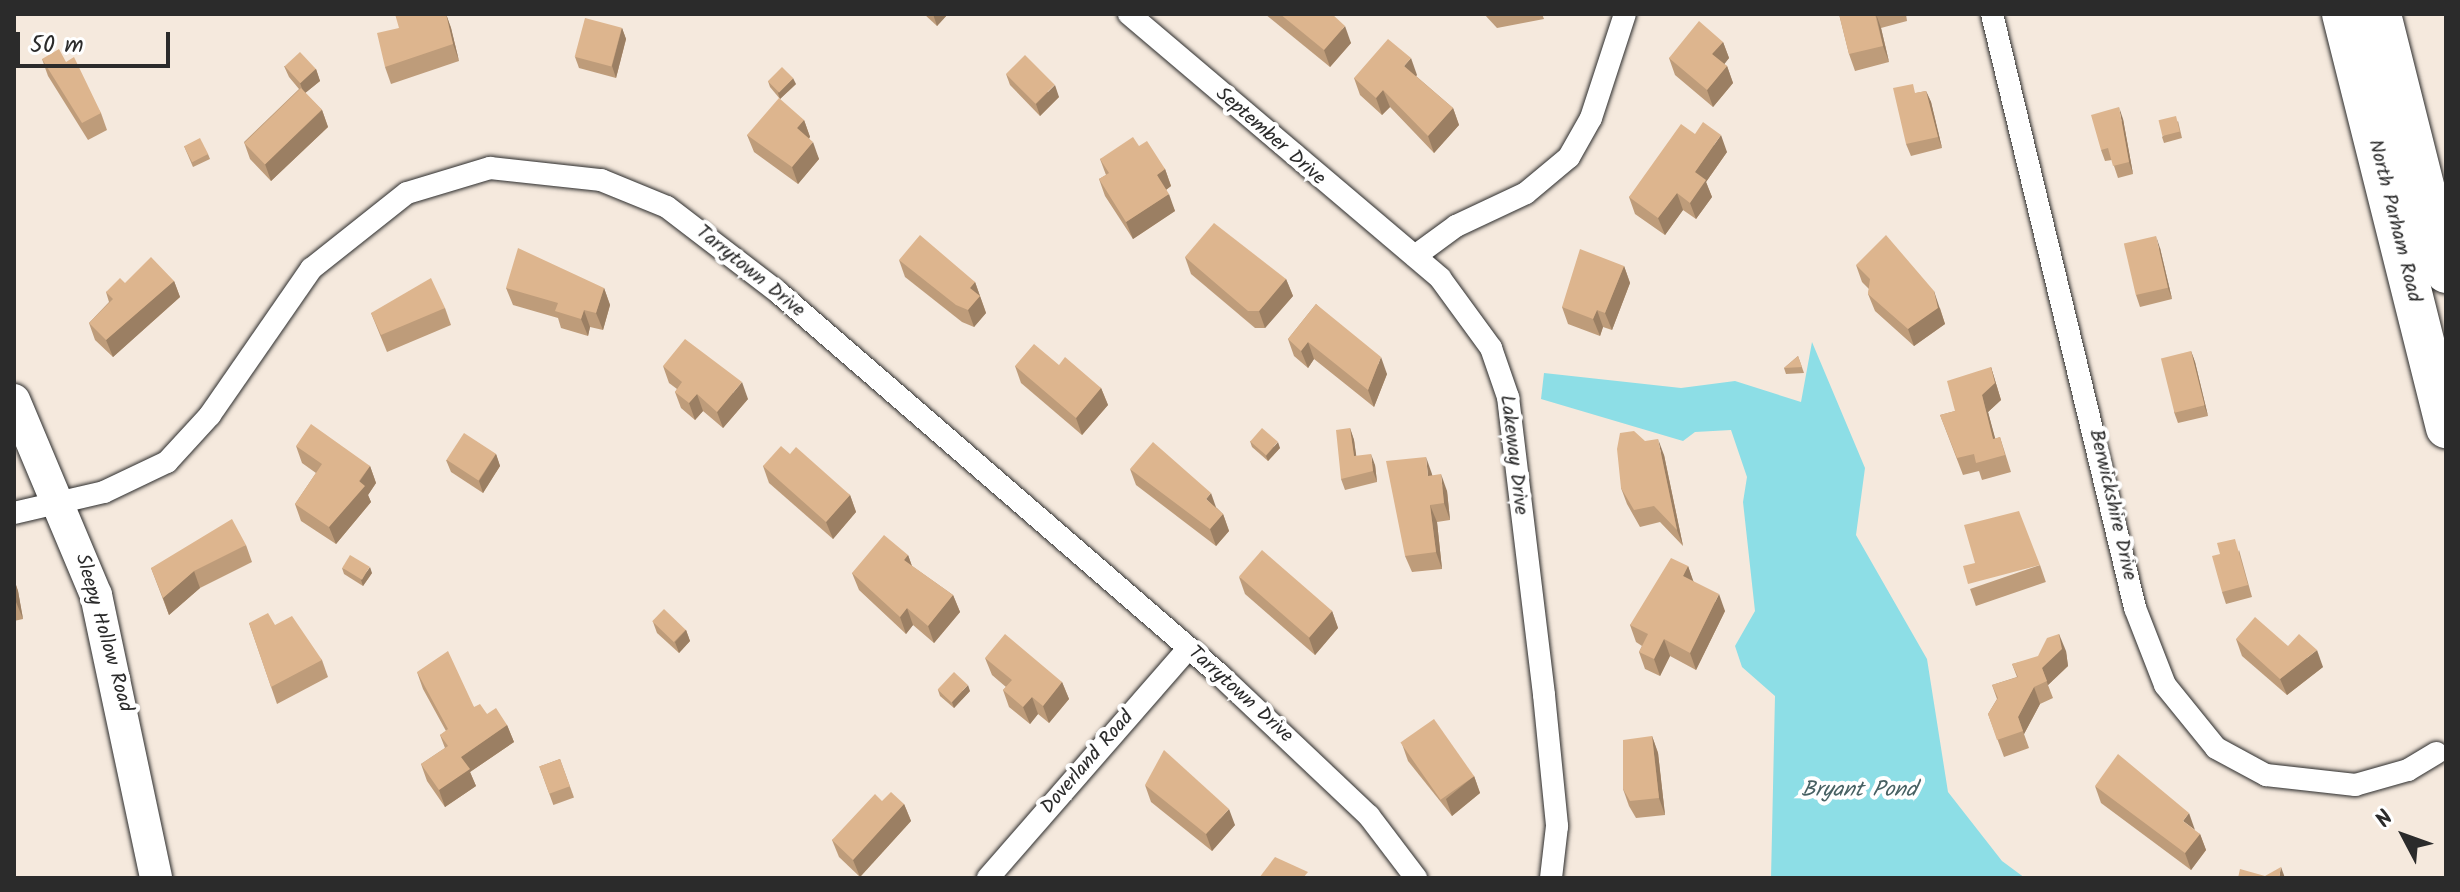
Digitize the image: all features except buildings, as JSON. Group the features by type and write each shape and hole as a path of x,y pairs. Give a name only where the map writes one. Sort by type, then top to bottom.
{"highway":[{"name":"North Parham Road","path":"2342,14 2446,428"},
{"name":"North Parham Road","path":"2381,14 2446,273"}],"street":[{"name":"September Drive","path":"1129,14 1415,256"},
{"path":"1415,256 1456,226 1526,193 1569,157 1591,118 1625,14"},
{"name":"Berwickshire Drive","path":"1992,14 2132,594 2165,685 2216,748 2266,775 2355,785 2408,770 2436,753"},
{"name":"Tarrytown Drive","path":"14,513 127,484 184,446 311,269 375,212 450,176 559,171 638,192 703,233 1188,649 1326,773 1416,878"},
{"name":"Lakeway Drive","path":"1415,256 1474,320 1508,397 1557,826 1551,878"},
{"name":"Sleepy Hollow Road","path":"14,400 60,502 107,632 156,878"},
{"name":"Doverland Road","path":"988,878 1188,649"}],"water":[{"name":"Bryant Pond","path":"1812,342 1865,468 1856,535 1927,659 1948,792 2002,861 2025,878 1771,878 1775,696 1742,667 1735,646 1755,611 1743,502 1747,477 1731,430 1695,432 1683,441 1541,399 1544,373 1681,388 1735,381 1801,402"}]}
